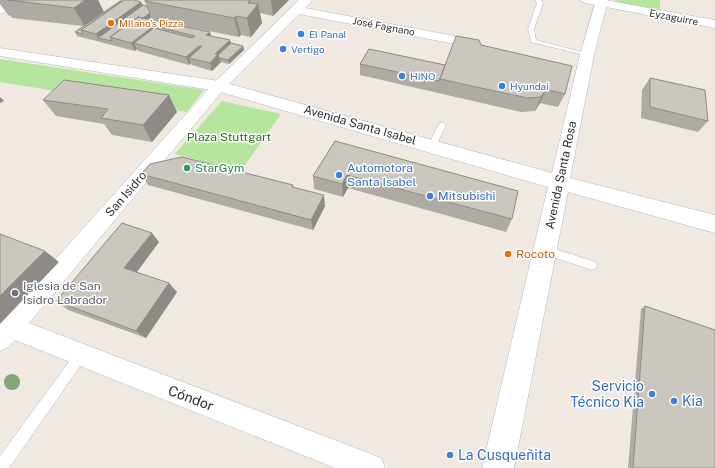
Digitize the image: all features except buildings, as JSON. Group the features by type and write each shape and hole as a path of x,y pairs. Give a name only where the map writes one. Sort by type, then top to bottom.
{"main road":[{"path":"0,10 18,0"},
{"name":"Avenida Santa Rosa","path":"498,468 587,56 602,1"},
{"name":"Avenida Santa Isabel","path":"0,52 219,86 560,183 715,224"}],"street":[{"name":"San Isidro","path":"5,333 219,86 306,0"},
{"name":"Eyzaguirre","path":"585,0 602,1 715,24"},
{"name":"José Fagnano","path":"296,10 471,43"},
{"name":"Cóndor","path":"5,333 81,354 371,468"}],"lane":[{"path":"538,0 540,3 531,29 533,41 587,56"},
{"path":"432,146 442,125"},
{"path":"545,250 592,265"},
{"path":"2,468 0,466 81,354"}],"green space":[{"path":"615,0 660,0 660,10 618,2"},
{"path":"0,59 204,90 187,112 0,82"},
{"name":"Plaza Stuttgart","path":"222,101 281,114 240,172 175,154"}],"place":[{"name":"MIlano's Pizza","path":"111,23"},
{"name":"El Panal","path":"301,34"},
{"name":"Vertigo","path":"283,49"},
{"name":"HINO","path":"402,76"},
{"name":"Hyundai","path":"502,86"},
{"name":"StarGym","path":"187,168"},
{"name":"Automotora Santa Isabel","path":"339,175"},
{"name":"Mitsubishi","path":"430,196"},
{"name":"Rocoto","path":"508,254"},
{"name":"Iglesia de San Isidro Labrador","path":"15,293"},
{"name":"Servicio Técnico Kia","path":"652,394"},
{"name":"Kia","path":"674,401"},
{"name":"La Cusqueñita","path":"450,455"}]}
